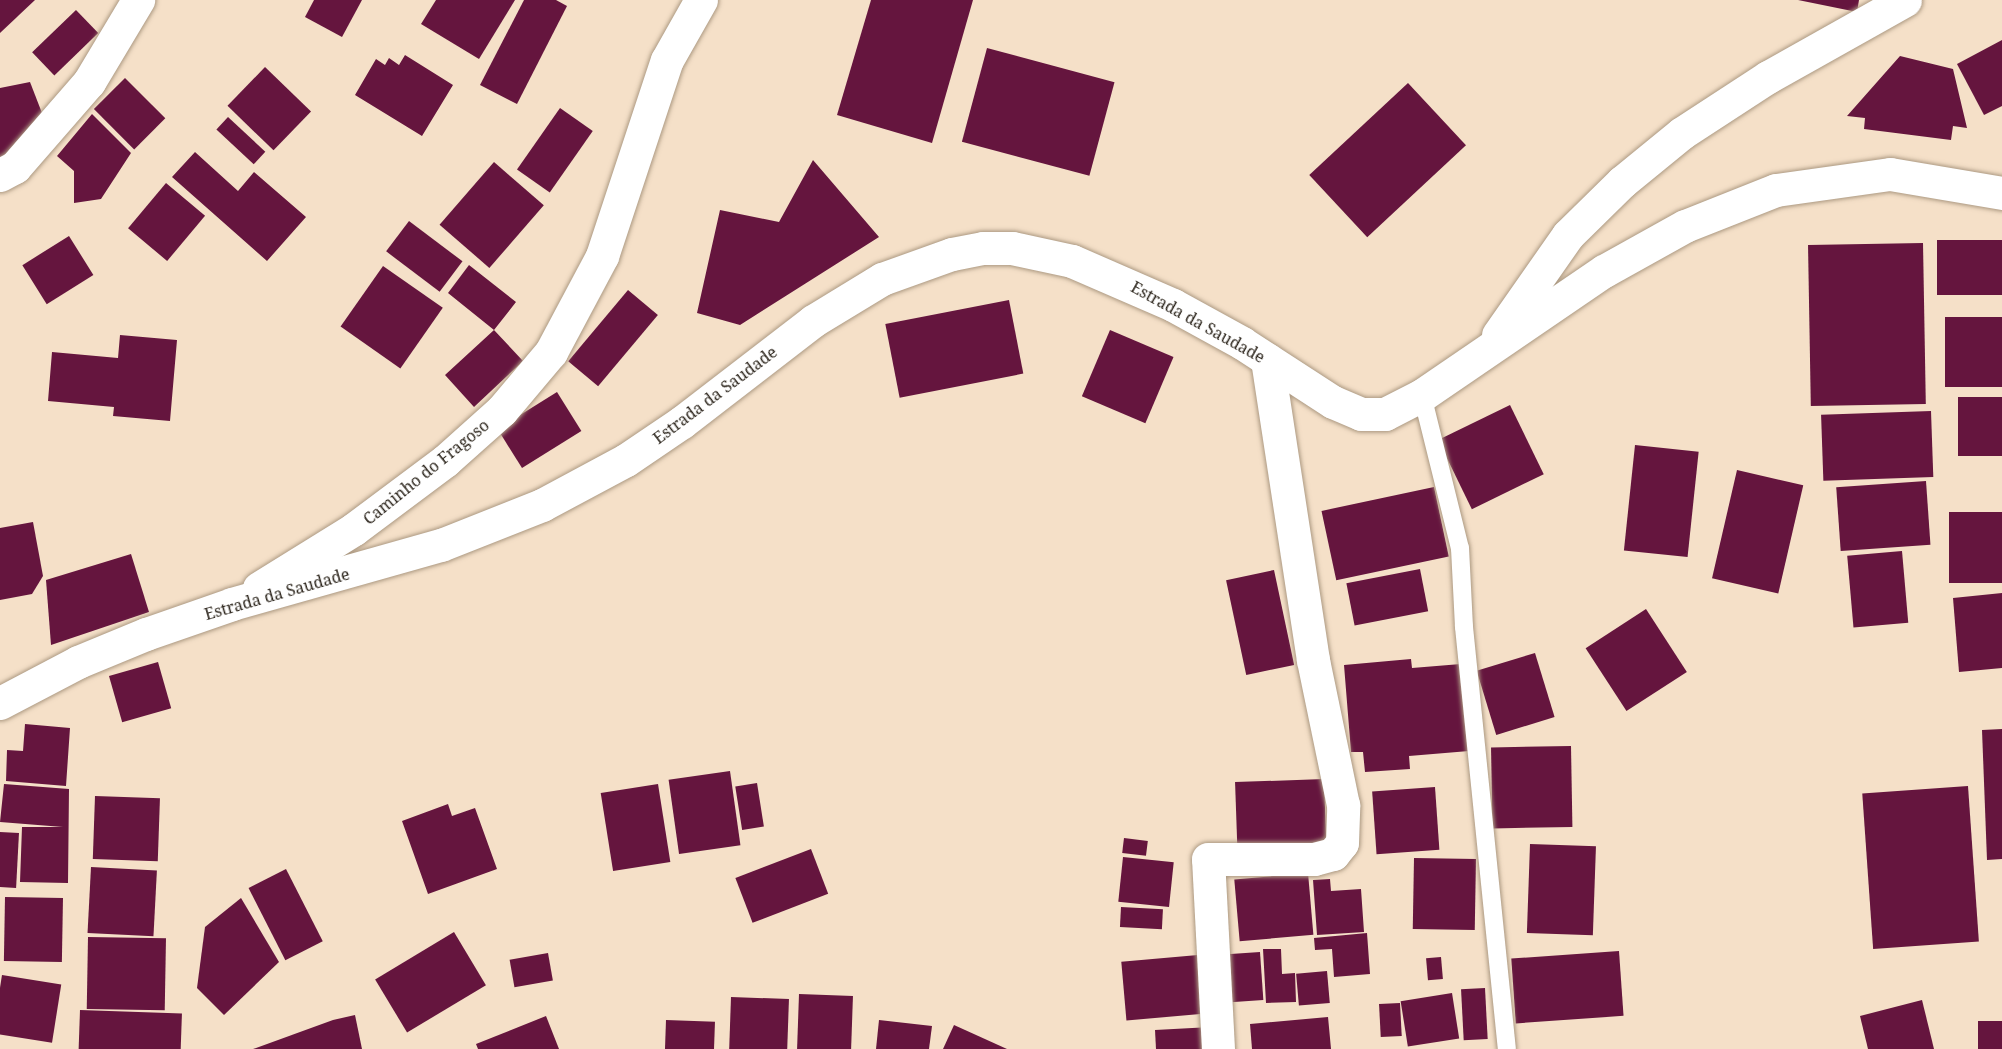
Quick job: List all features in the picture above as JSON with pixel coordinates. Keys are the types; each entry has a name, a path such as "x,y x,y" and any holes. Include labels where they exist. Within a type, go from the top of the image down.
{"street":[{"path":"0,175 15,167 89,82 138,0"},
{"name":"Caminho do Fragoso","path":"232,604 354,529 445,461 502,410 551,352 602,256 667,60 701,0"},
{"path":"1490,347 1568,235 1622,182 1682,134 1768,77 1905,0"},
{"name":"Estrada da Saudade","path":"0,703 78,662 232,604 441,545 542,505 626,460 673,429 813,321 882,279 952,254 983,248 1012,248 1072,261 1173,305 1267,359 1333,402 1361,414 1385,414 1422,395 1604,272 1685,226 1776,190 1890,174 2002,194"},
{"path":"1218,1049 1208,859 1314,859 1333,854 1342,843 1343,805 1313,660 1267,359"}],"lane":[{"path":"1422,395 1460,548 1464,627 1507,1049"}],"building":[{"path":"0,0 35,0 0,33"},
{"path":"314,0 362,0 342,37 305,17"},
{"path":"436,0 515,0 479,59 421,24"},
{"path":"524,0 556,0 567,6 517,104 480,85"},
{"path":"871,0 973,0 932,143 837,115"},
{"path":"1798,0 1859,0 1857,12"},
{"path":"76,10 98,33 54,75 32,52"},
{"path":"2002,40 2002,106 1984,115 1957,64"},
{"path":"987,48 1115,82 1089,176 962,142"},
{"path":"405,55 453,85 422,136 355,95 376,59 385,65 389,58 399,65"},
{"path":"1900,56 1953,69 1967,128 1953,126 1951,140 1864,129 1865,118 1847,116"},
{"path":"265,67 311,111 274,150 227,106"},
{"path":"125,78 165,118 134,149 94,109"},
{"path":"30,82 47,126 0,159 0,88"},
{"path":"1408,83 1466,145 1367,237 1309,175"},
{"path":"560,108 593,131 550,192 517,169"},
{"path":"92,114 131,153 101,199 74,203 74,171 57,156"},
{"path":"228,117 265,152 254,164 216,129"},
{"path":"195,152 238,191 254,172 306,217 267,261 172,177"},
{"path":"813,160 879,237 740,325 697,313 720,210 779,222"},
{"path":"494,162 544,205 489,268 440,225"},
{"path":"166,183 205,216 167,261 128,228"},
{"path":"409,221 463,261 440,292 386,251"},
{"path":"69,236 93,275 47,304 22,265"},
{"path":"1937,240 2002,240 2002,295 1937,295"},
{"path":"1923,243 1926,404 1811,406 1808,245"},
{"path":"469,265 516,302 494,330 448,293"},
{"path":"383,266 443,308 400,368 341,327"},
{"path":"628,290 658,315 598,386 568,361"},
{"path":"1009,300 1023,374 900,398 885,324"},
{"path":"1945,317 2002,317 2002,387 1945,387"},
{"path":"494,330 523,361 474,407 445,375"},
{"path":"1110,330 1174,357 1145,423 1082,396"},
{"path":"120,335 177,340 170,421 113,416 114,407 48,401 52,352 118,358"},
{"path":"557,392 581,431 522,468 498,429"},
{"path":"1958,397 2002,397 2002,456 1958,456"},
{"path":"1510,405 1544,474 1472,509 1438,440"},
{"path":"1931,411 1933,477 1823,481 1821,415"},
{"path":"1635,445 1699,452 1688,557 1624,550"},
{"path":"1737,470 1803,485 1778,593 1712,578"},
{"path":"1926,481 1930,545 1841,551 1836,487"},
{"path":"1434,487 1449,556 1336,580 1322,511"},
{"path":"1949,512 2002,512 2002,583 1949,583"},
{"path":"33,522 43,576 32,594 0,600 0,528"},
{"path":"1902,551 1908,623 1853,628 1847,556"},
{"path":"131,554 149,612 51,645 46,580"},
{"path":"1420,569 1428,611 1355,626 1346,583"},
{"path":"1274,570 1294,665 1246,675 1226,580"},
{"path":"2002,593 2002,668 1959,672 1953,598"},
{"path":"1646,609 1687,672 1626,711 1586,648"},
{"path":"1535,653 1555,717 1496,735 1477,671"},
{"path":"1411,659 1412,668 1461,664 1469,751 1409,756 1410,769 1365,772 1363,752 1351,752 1344,665"},
{"path":"158,662 171,708 122,722 109,676"},
{"path":"25,724 70,728 66,786 6,781 7,750 23,751"},
{"path":"2002,729 2002,859 1987,860 1982,730"},
{"path":"1571,746 1572,827 1492,828 1491,747"},
{"path":"730,771 740,845 679,854 669,780"},
{"path":"1324,779 1326,845 1237,848 1235,782"},
{"path":"757,783 764,826 742,830 735,786"},
{"path":"4,784 69,789 68,883 20,882 22,827 63,827 0,822"},
{"path":"658,784 670,862 613,871 601,793"},
{"path":"1968,786 1979,942 1873,949 1862,793"},
{"path":"1435,787 1439,850 1377,854 1372,791"},
{"path":"95,796 160,798 158,861 93,859"},
{"path":"448,804 452,816 475,808 497,869 428,894 402,821"},
{"path":"0,832 19,833 16,888 0,887"},
{"path":"1124,838 1148,841 1146,856 1122,853"},
{"path":"1530,844 1596,846 1593,935 1527,933"},
{"path":"811,849 828,894 753,923 735,878"},
{"path":"1123,857 1174,862 1169,907 1118,902"},
{"path":"1414,858 1476,859 1475,930 1413,929"},
{"path":"91,867 157,870 153,936 88,933"},
{"path":"286,869 323,941 285,960 249,888"},
{"path":"1308,873 1313,935 1240,941 1234,879"},
{"path":"1330,879 1331,891 1361,889 1364,932 1317,935 1313,880"},
{"path":"5,897 63,898 62,962 4,961"},
{"path":"241,898 279,962 224,1015 197,988 205,927"},
{"path":"1121,907 1163,909 1162,929 1120,927"},
{"path":"454,932 486,985 407,1033 375,979"},
{"path":"1367,933 1370,974 1334,977 1332,949 1315,950 1314,938"},
{"path":"88,937 166,938 165,1010 87,1009"},
{"path":"1263,949 1281,949 1282,974 1295,973 1296,1002 1266,1003"},
{"path":"1619,951 1624,1016 1516,1023 1511,959"},
{"path":"1260,952 1263,1000 1230,1002 1227,954"},
{"path":"548,953 553,981 514,987 510,960"},
{"path":"1198,955 1203,1014 1126,1020 1121,962"},
{"path":"1441,957 1443,979 1428,980 1426,958"},
{"path":"1327,971 1330,1003 1299,1006 1296,974"},
{"path":"2,975 61,984 52,1043 0,1034"},
{"path":"1485,988 1488,1039 1464,1040 1461,989"},
{"path":"1452,993 1459,1038 1408,1047 1401,1001"},
{"path":"799,994 853,996 851,1049 797,1049"},
{"path":"731,997 789,999 787,1049 729,1049"},
{"path":"1922,1000 1934,1049 1868,1049 1860,1016"},
{"path":"1400,1003 1402,1036 1381,1037 1379,1004"},
{"path":"80,1010 182,1014 181,1049 79,1049"},
{"path":"355,1015 362,1049 253,1049 333,1020"},
{"path":"546,1016 559,1049 478,1049 476,1044"},
{"path":"1328,1017 1331,1049 1252,1049 1250,1024"},
{"path":"666,1020 715,1022 714,1049 665,1049"},
{"path":"879,1020 932,1026 929,1049 876,1049"},
{"path":"1978,1021 2002,1021 2002,1049 1978,1049"},
{"path":"954,1025 1007,1049 943,1049"},
{"path":"1211,1027 1213,1049 1156,1049 1155,1030"}]}
